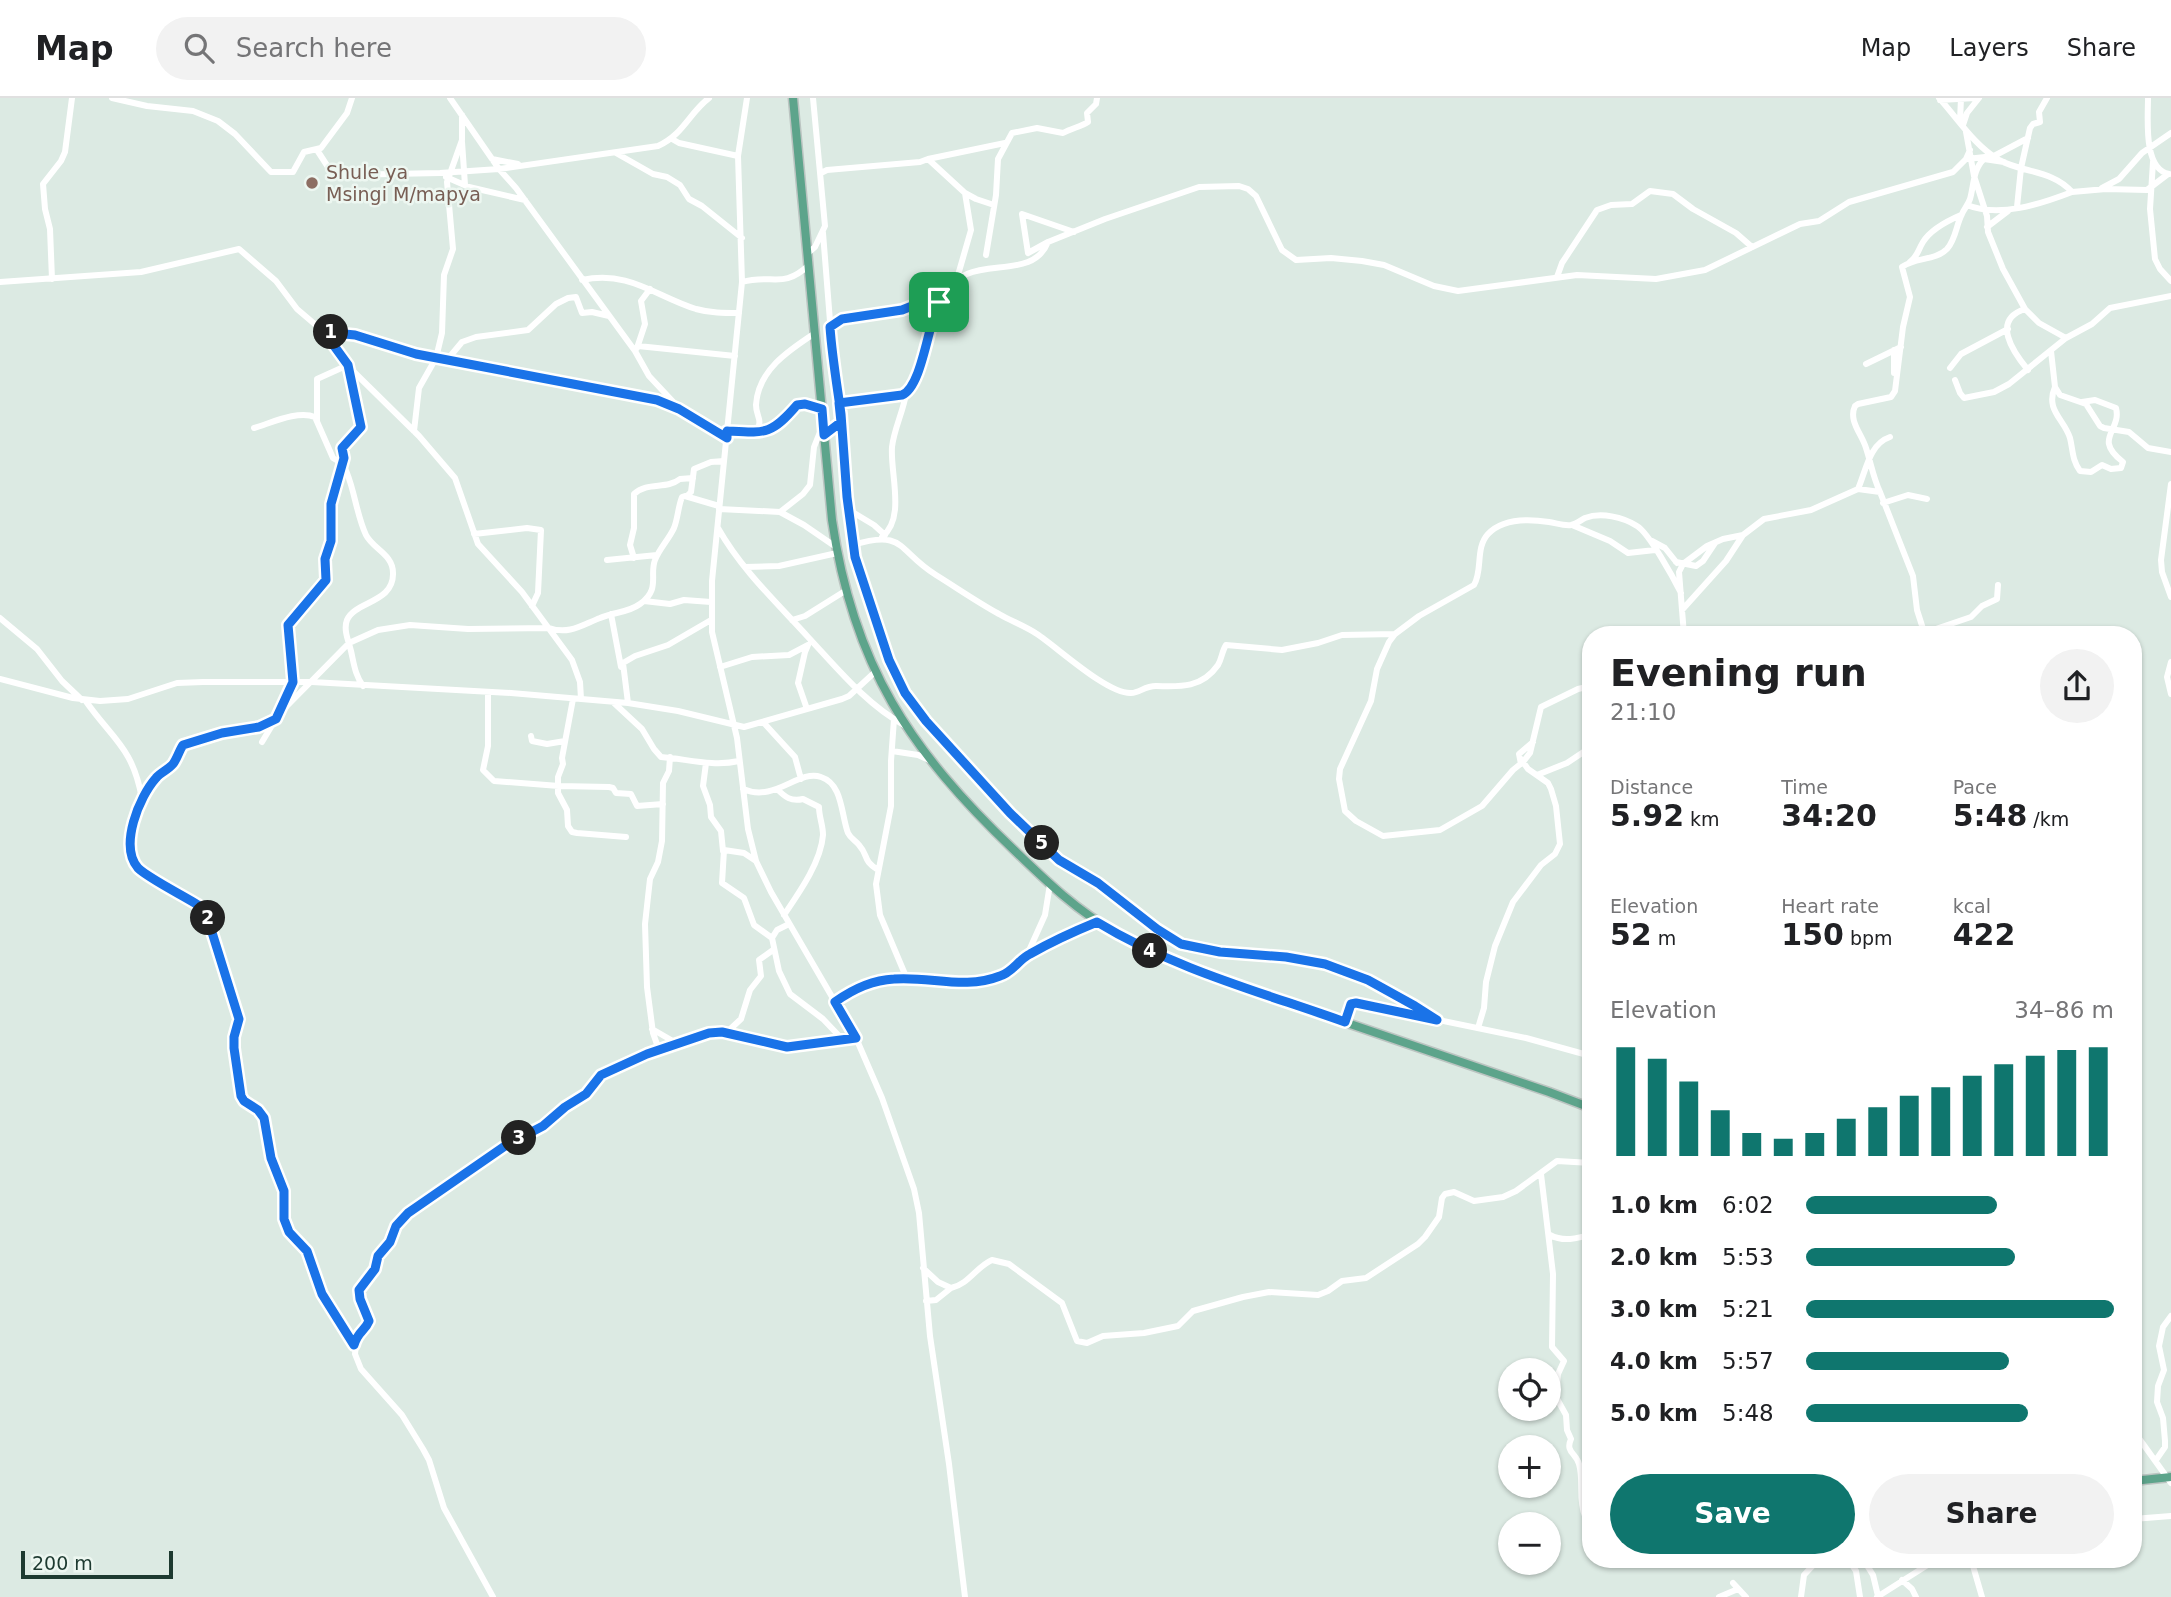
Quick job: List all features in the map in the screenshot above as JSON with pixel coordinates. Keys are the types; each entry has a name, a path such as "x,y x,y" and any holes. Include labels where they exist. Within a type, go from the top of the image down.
{"main road":[{"path":"793,98 836,550 845,591 864,649 904,725 929,760 968,804 1050,884 1097,922 1138,945 1196,971 1582,1105"},
{"path":"2142,1481 2170,1479"}],"street":[{"path":"52,279 50,229 43,184 65,152 72,98"},
{"path":"112,98 194,111 218,121 273,173 293,172 304,152 317,150 347,113 352,98"},
{"path":"450,98 499,169 637,349 649,376 679,409"},
{"path":"448,175 654,147 672,139 709,98"},
{"path":"747,98 738,156 737,188 742,238 742,282 719,507 711,620 734,725 748,829 756,861 789,924 856,1038 882,1098 914,1189 965,1597"},
{"path":"813,98 825,212 823,233 830,327 853,544 877,628 905,693 926,721 995,798 1059,860 1098,883 1157,929 1181,944 1220,952 1286,957 1325,964 1376,984 1437,1020"},
{"path":"986,254 998,159 1012,133 1039,128 1062,133 1082,125 1088,122 1087,113 1096,104 1097,98"},
{"path":"1961,98 1970,150 1968,159 1985,211 1987,227 2003,269 2025,309 2039,323 2066,338"},
{"path":"1939,99 1977,98"},
{"path":"1964,127 1967,113 1977,98"},
{"path":"1987,227 2015,206 2031,125 2040,121 2040,110 2047,98"},
{"path":"2148,98 2153,162 2151,219 2155,259 2171,281"},
{"path":"1939,99 1977,143 1994,156 2021,169 2056,178 2072,192"},
{"path":"462,115 464,186"},
{"path":"1964,127 1977,129"},
{"path":"2097,190 2119,179 2138,157 2171,133"},
{"path":"1910,262 1931,258 1946,249 1954,238 1967,205 1974,176 1984,159 2028,138"},
{"path":"672,139 688,146 738,156"},
{"path":"414,430 419,388 436,358 443,318 444,275 453,249 446,193 448,175 462,140"},
{"path":"821,173 886,163 920,162 1005,143"},
{"path":"317,150 328,167 342,175 440,173 464,186 525,200"},
{"path":"611,151 680,185 690,198 742,238"},
{"path":"492,159 523,165"},
{"path":"928,159 969,196 994,205"},
{"path":"1074,232 1022,214 1028,253 1048,242 1199,187 1239,186 1256,196 1282,250 1296,260 1331,258 1384,265 1434,286 1458,291 1581,275 1664,278 1705,270 1800,224 1819,221 1849,202 1953,172 1968,159 2004,162"},
{"path":"2153,162 2161,172 2170,174"},
{"path":"1967,205 1985,211 2042,203 2072,192 2138,191 2151,188 2170,174"},
{"path":"1557,277 1562,263 1597,210 1614,204 1633,204 1650,191 1673,194 1693,209 1736,233 1752,247"},
{"path":"956,282 971,230 965,192"},
{"path":"1922,626 1913,576 1883,503 1865,444 1853,419 1853,409 1863,402 1891,397 1895,391 1896,378 1893,369 1910,297 1902,269 1917,256 1930,234 1939,226 1961,215"},
{"path":"808,253 823,233"},
{"path":"853,544 883,536 890,530 896,504 892,445 906,394 915,379 939,302 963,275 975,270 1025,263 1044,252 1048,242"},
{"path":"0,282 152,270 236,248 276,281 297,309 324,332 348,365 379,399 414,430 455,478 478,544 532,606 575,666 580,682 558,777 559,797 565,805 568,826 572,832 626,837"},
{"path":"742,282 752,279 789,279 808,265"},
{"path":"583,280 620,279 696,309 739,313"},
{"path":"926,284 956,282"},
{"path":"637,349 645,324 641,301 650,289"},
{"path":"1955,380 1962,397 1999,390 2066,338 2092,324 2110,308 2171,296"},
{"path":"447,360 462,342 533,327 545,313 568,298 576,297 582,313 610,316"},
{"path":"830,327 842,319 902,310 912,306 923,309 939,302"},
{"path":"2025,309 2013,314 2008,320 2008,329 2012,348 2028,370"},
{"path":"1950,368 1961,354 2008,329"},
{"path":"324,332 355,335 436,358 636,395 679,409 727,434 769,430 777,426 797,405 805,404 822,409"},
{"path":"757,432 761,418 756,406 763,380 788,350 815,332"},
{"path":"637,349 735,356"},
{"path":"1866,363 1897,349"},
{"path":"2051,351 2055,387 2052,407 2069,435 2072,456 2080,471 2091,472 2102,465 2114,470 2123,467 2123,462 2111,450 2110,430 2118,416 2116,408 2095,400 2082,402 2064,398 2055,387"},
{"path":"317,421 317,379 348,365"},
{"path":"348,365 361,427 342,448 342,464 331,504 331,541 325,559 326,580 288,625 293,682 276,719 259,727 222,733 183,745 172,765 154,779 142,800 132,828 134,861 145,874 198,905 206,913 239,1019 234,1048 241,1096 264,1118 271,1158 284,1191 285,1224 293,1238 307,1251 322,1294 354,1345"},
{"path":"839,403 906,394"},
{"path":"2082,402 2089,407 2100,426 2129,432 2148,447 2171,452"},
{"path":"254,428 294,416 311,415 317,421 333,458 342,464 350,480 366,534 390,561 393,582 385,592 348,618 347,637 356,677 363,686"},
{"path":"780,512 810,485 814,447 824,430 841,422"},
{"path":"1858,489 1869,460 1881,441 1890,437"},
{"path":"262,742 289,701 312,682 349,643 364,635 398,626 430,625 481,630 549,628 561,631 576,629 611,614 631,609 645,601 654,583 654,561 674,528 680,499 691,492 694,469 711,462 724,461"},
{"path":"634,558 630,545 635,528 634,494 645,487 673,485 680,479 693,478"},
{"path":"2171,484 2161,559 2162,572 2171,597"},
{"path":"1679,563 1715,542 1742,535 1764,519 1811,510 1858,489 1880,492"},
{"path":"1883,503 1908,495 1927,499"},
{"path":"687,496 719,507 780,512 804,525 836,550"},
{"path":"849,510 874,525 883,536 899,545 923,567 991,610 1037,634 1063,656 1127,693 1150,686 1185,687 1197,684 1219,663 1226,645 1282,650 1349,634 1395,634"},
{"path":"1572,525 1592,516 1606,516 1630,522 1641,528 1671,572 1681,593"},
{"path":"1522,763 1482,806 1440,830 1383,836 1351,818 1343,803 1339,772 1371,701 1372,685 1382,654 1395,634 1426,611 1474,585 1478,580 1484,541 1494,530 1514,521 1525,520 1572,525 1610,541 1628,553 1655,550"},
{"path":"718,526 745,567 810,644 857,689 904,725"},
{"path":"474,534 527,528 541,530 537,597 532,606"},
{"path":"1682,610 1726,561 1742,535"},
{"path":"1650,540 1665,548 1679,563 1683,626"},
{"path":"745,567 779,566 836,550"},
{"path":"607,560 659,555"},
{"path":"1945,626 1974,615 1982,606 1997,599 1998,585"},
{"path":"792,620 805,616 845,591"},
{"path":"645,601 670,604 684,600 711,602"},
{"path":"611,614 628,703"},
{"path":"0,618 37,649 62,681 83,700 125,749 139,782 142,800"},
{"path":"622,669 623,663 635,656 668,645 711,620"},
{"path":"720,667 752,657 789,655 810,644"},
{"path":"807,709 798,683 810,644"},
{"path":"2171,662 2167,677 2171,694"},
{"path":"0,679 83,700 128,699 177,683 312,682 488,692 628,703 678,711 744,727 842,699 875,672"},
{"path":"1478,1028 1495,946 1513,902 1541,865 1555,854 1560,844 1555,800 1548,783 1528,769 1519,754 1533,742 1541,707 1582,690"},
{"path":"488,692 488,746 483,770 496,782 612,787 616,793 631,794 637,806 663,804"},
{"path":"613,702 642,729 660,755 725,764 739,761"},
{"path":"894,719 891,806 876,884 880,915 907,979"},
{"path":"764,722 795,757 801,779"},
{"path":"531,736 532,741 537,743 565,741"},
{"path":"892,751 918,755 929,760"},
{"path":"1537,775 1582,753"},
{"path":"659,1050 652,1029 645,962 645,924 650,879 658,862 662,841 663,783 669,771 670,757"},
{"path":"706,762 704,786 711,817 721,831 722,883 744,898 754,925 772,938"},
{"path":"743,789 757,794 808,776 819,776 833,786 850,837 859,845 867,864 878,870"},
{"path":"777,789 789,799 803,799 819,807 822,825 820,849 808,877 784,915"},
{"path":"723,851 728,849 742,853 756,861"},
{"path":"1027,955 1045,915 1050,884"},
{"path":"835,1002 870,984 896,978 956,983 984,981 1001,976 1012,970 1027,955 1097,922"},
{"path":"789,924 777,930 772,938 779,971 790,994 823,1019 843,1040"},
{"path":"726,1033 741,1019 750,990 761,976 759,960 773,950"},
{"path":"1345,1022 1351,1004 1356,1003 1552,1044 1582,1053"},
{"path":"652,1029 678,1044"},
{"path":"493,1597 444,1508 423,1448 402,1415 361,1369 355,1354 357,1334 369,1321 359,1290 375,1269 378,1256 390,1242 400,1221 497,1151 543,1126 565,1107 586,1094 601,1075 659,1050 709,1033 726,1033 787,1047 856,1038"},
{"path":"926,1301 936,1300 951,1288 967,1281 985,1263 992,1260 1000,1261 1029,1278 1062,1303 1074,1336 1081,1343 1103,1336 1144,1333 1178,1326 1193,1311 1243,1297 1269,1292 1318,1295 1342,1281 1366,1278 1419,1244 1439,1217 1445,1194 1454,1192 1474,1201 1503,1197 1512,1194 1557,1161 1582,1162"},
{"path":"1541,1174 1553,1275 1552,1347 1564,1361 1558,1374 1556,1397 1566,1415 1571,1439 1569,1448 1580,1467 1582,1509"},
{"path":"1550,1236 1561,1239 1582,1236"},
{"path":"923,1268 938,1282 951,1288"},
{"path":"2156,1461 2165,1445 2163,1418 2157,1402 2158,1386 2164,1370 2159,1346 2160,1336 2171,1315"},
{"path":"2142,1442 2170,1479"},
{"path":"2142,1518 2171,1516"},
{"path":"1801,1597 1804,1575 1811,1568"},
{"path":"1854,1568 1860,1597"},
{"path":"1869,1568 1878,1596 1922,1568"},
{"path":"1973,1568 1982,1597"},
{"path":"1902,1580 1916,1597"},
{"path":"1719,1597 1736,1586 1746,1597"}],"place":[{"name":"Shule ya Msingi M/mapya","path":"312,183"}],"route":[{"path":"939,302 910,390 902,395 839,403 841,422 824,435 822,409 810,405 797,405 782,422 764,432 727,431 727,438 679,409 657,400 416,354 355,335 324,332 348,365 361,427 342,448 344,458 331,504 331,541 325,555 326,580 288,625 290,673 293,682 276,719 267,725 222,733 183,745 172,765 154,779 141,801 134,817 131,837 132,853 138,868 198,905 206,913 239,1019 234,1048 241,1096 258,1110 267,1126 271,1158 284,1191 285,1224 293,1238 307,1251 322,1294 354,1345 357,1334 369,1321 359,1290 375,1269 378,1256 390,1242 400,1221 505,1146 543,1126 565,1107 586,1094 601,1075 647,1054 709,1033 722,1032 759,1042 798,1048 856,1038 835,1002 870,984 896,978 956,983 984,981 1001,976 1012,970 1027,955 1097,922 1138,945 1196,971 1345,1022 1351,1004 1356,1003 1437,1020 1384,988 1342,969 1286,957 1203,949 1181,944 1167,936 1098,883 1059,860 995,798 915,707 898,679 885,649 855,557 847,497 841,414 839,403 834,373 830,327 842,319 902,310 912,306 923,309 939,302"}]}
